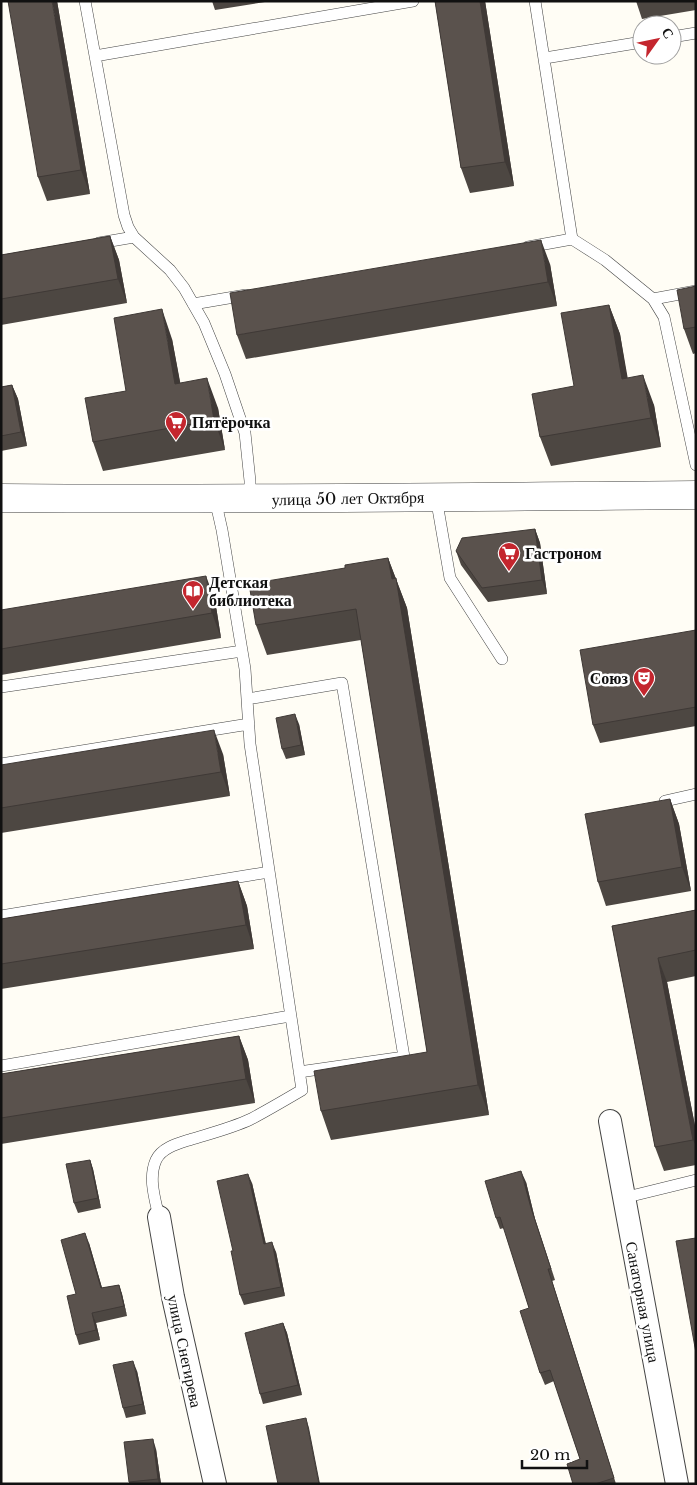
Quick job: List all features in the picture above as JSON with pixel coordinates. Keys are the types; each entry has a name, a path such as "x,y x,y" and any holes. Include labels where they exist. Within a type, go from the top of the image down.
{"street":[{"name":"улица 50 лет Октября","path":"1,498 215,500 436,496 696,495"},
{"name":"Санаторная улица","path":"610,1121 677,1484"},
{"name":"улица Снегирева","path":"159,1217 174,1306 215,1484"}],"lane":[{"path":"85,1 128,227 134,237 170,270 184,288 204,323 225,374 245,433 250,499"},
{"path":"95,56 413,1"},
{"path":"536,1 572,239"},
{"path":"682,35 696,33"},
{"path":"545,58 632,44"},
{"path":"86,245 134,237"},
{"path":"514,249 572,239 605,260 653,299 664,317 696,465"},
{"path":"653,299 696,291"},
{"path":"193,304 262,292"},
{"path":"436,496 450,578 502,659"},
{"path":"159,1217 152,1186 153,1172 157,1159 166,1149 250,1119 302,1090 269,872 249,724 242,650 222,530 215,500"},
{"path":"1,687 242,650"},
{"path":"247,699 342,683 404,1056 299,1072"},
{"path":"1,764 249,724"},
{"path":"665,801 696,794"},
{"path":"1,916 269,872"},
{"path":"1,1066 290,1016"},
{"path":"623,1198 696,1180"}],"building":[{"path":"8,1 52,1 81,170 38,177"},
{"path":"435,1 480,1 505,162 461,168"},
{"path":"110,236 118,279 1,299 1,255"},
{"path":"541,240 548,282 237,335 230,293"},
{"path":"696,286 696,327 684,329 677,290"},
{"path":"609,305 622,379 643,375 651,418 540,437 532,394 574,386 561,313"},
{"path":"162,309 175,384 207,378 214,420 93,442 85,398 126,391 114,318"},
{"path":"12,385 21,432 1,436 1,387"},
{"path":"535,529 542,580 482,588 456,551 462,538"},
{"path":"388,558 392,579 396,578 478,1085 321,1111 314,1071 427,1052 356,609 256,625 249,584 345,568 345,565"},
{"path":"206,576 212,613 1,649 1,610"},
{"name":"Союз","path":"696,630 696,707 593,725 580,650"},
{"path":"295,714 301,745 282,749 276,718"},
{"path":"214,730 221,772 1,808 1,765"},
{"path":"670,799 682,867 598,882 585,814"},
{"path":"238,881 246,925 1,964 1,919"},
{"path":"696,910 696,950 658,958 693,1140 655,1147 612,926"},
{"path":"239,1036 246,1079 1,1118 1,1074"},
{"path":"90,1160 98,1198 74,1203 66,1164"},
{"path":"521,1171 551,1269 548,1269 614,1478 595,1484 573,1484 567,1464 580,1459 550,1370 540,1373 520,1311 529,1308 500,1217 496,1218 485,1181"},
{"path":"248,1174 264,1244 272,1242 281,1287 240,1295 231,1251 233,1251 217,1181"},
{"path":"85,1233 101,1288 119,1285 124,1306 92,1313 96,1330 76,1335 67,1296 76,1294 61,1240"},
{"path":"696,1238 696,1353 676,1241"},
{"path":"283,1323 298,1385 260,1394 245,1333"},
{"path":"133,1361 143,1404 123,1408 113,1365"},
{"path":"306,1418 319,1484 278,1484 266,1426"},
{"path":"153,1439 158,1479 129,1482 124,1442"}],"place":[{"name":"Пятёрочка","path":"176,441"},
{"name":"Гастроном","path":"509,572"},
{"name":"Детская библиотека","path":"193,610"},
{"name":"Союз","path":"644,697"}]}
